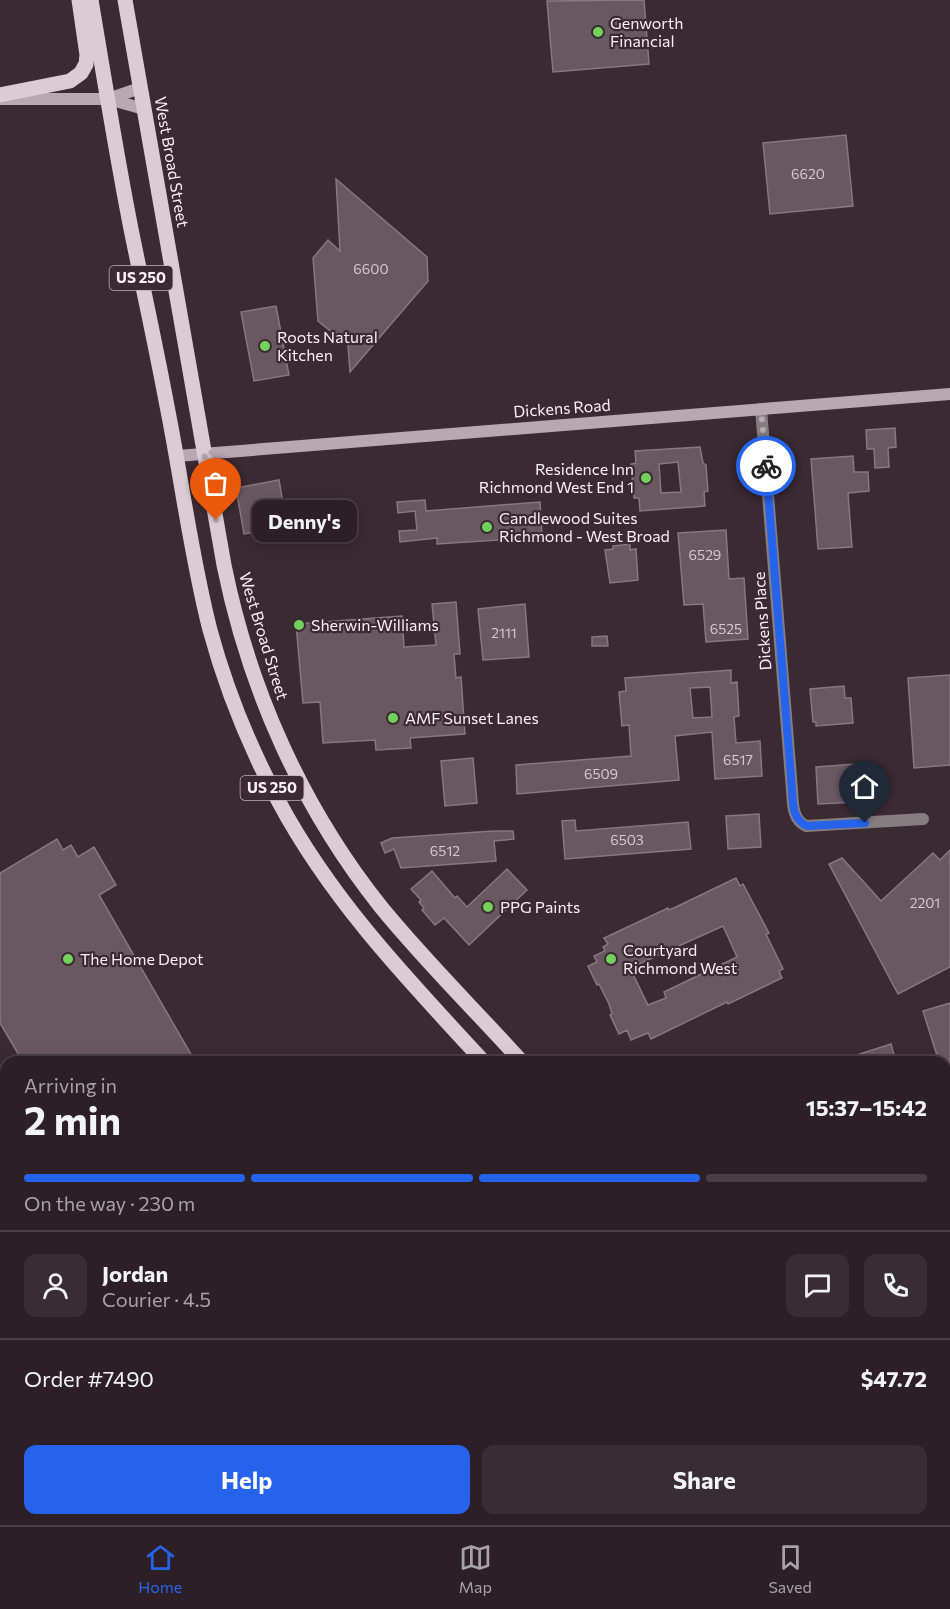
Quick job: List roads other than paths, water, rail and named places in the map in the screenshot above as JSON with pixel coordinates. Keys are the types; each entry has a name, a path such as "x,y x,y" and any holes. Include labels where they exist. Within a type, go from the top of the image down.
{"main road":[{"path":"0,97 70,81 81,73 86,64 87,55 79,0"},
{"name":"US 250","path":"90,0 196,565 211,633 232,698 258,760 290,821 319,868 380,948 479,1056"},
{"name":"West Broad Street","path":"125,0 224,566 237,621 261,695 286,754 328,831 380,905 408,939 516,1056"},
{"path":"108,99 141,88"},
{"path":"0,97 108,99 144,109"},
{"name":"Dickens Road","path":"177,456 950,394"},
{"path":"454,1029 474,1010"}],"street":[{"name":"Dickens Place","path":"761,409 793,807 798,820 807,826 923,819"}],"place":[{"name":"Genworth Financial","path":"598,32"},
{"name":"Roots Natural Kitchen","path":"265,346"},
{"name":"Residence Inn Richmond West End 1","path":"646,478"},
{"name":"Denny's","path":"216,520"},
{"name":"Candlewood Suites Richmond - West Broad","path":"487,527"},
{"name":"Sherwin-Williams","path":"299,625"},
{"name":"AMF Sunset Lanes","path":"393,718"},
{"name":"PPG Paints","path":"488,907"},
{"name":"The Home Depot","path":"68,959"},
{"name":"Courtyard Richmond West","path":"611,959"}]}
